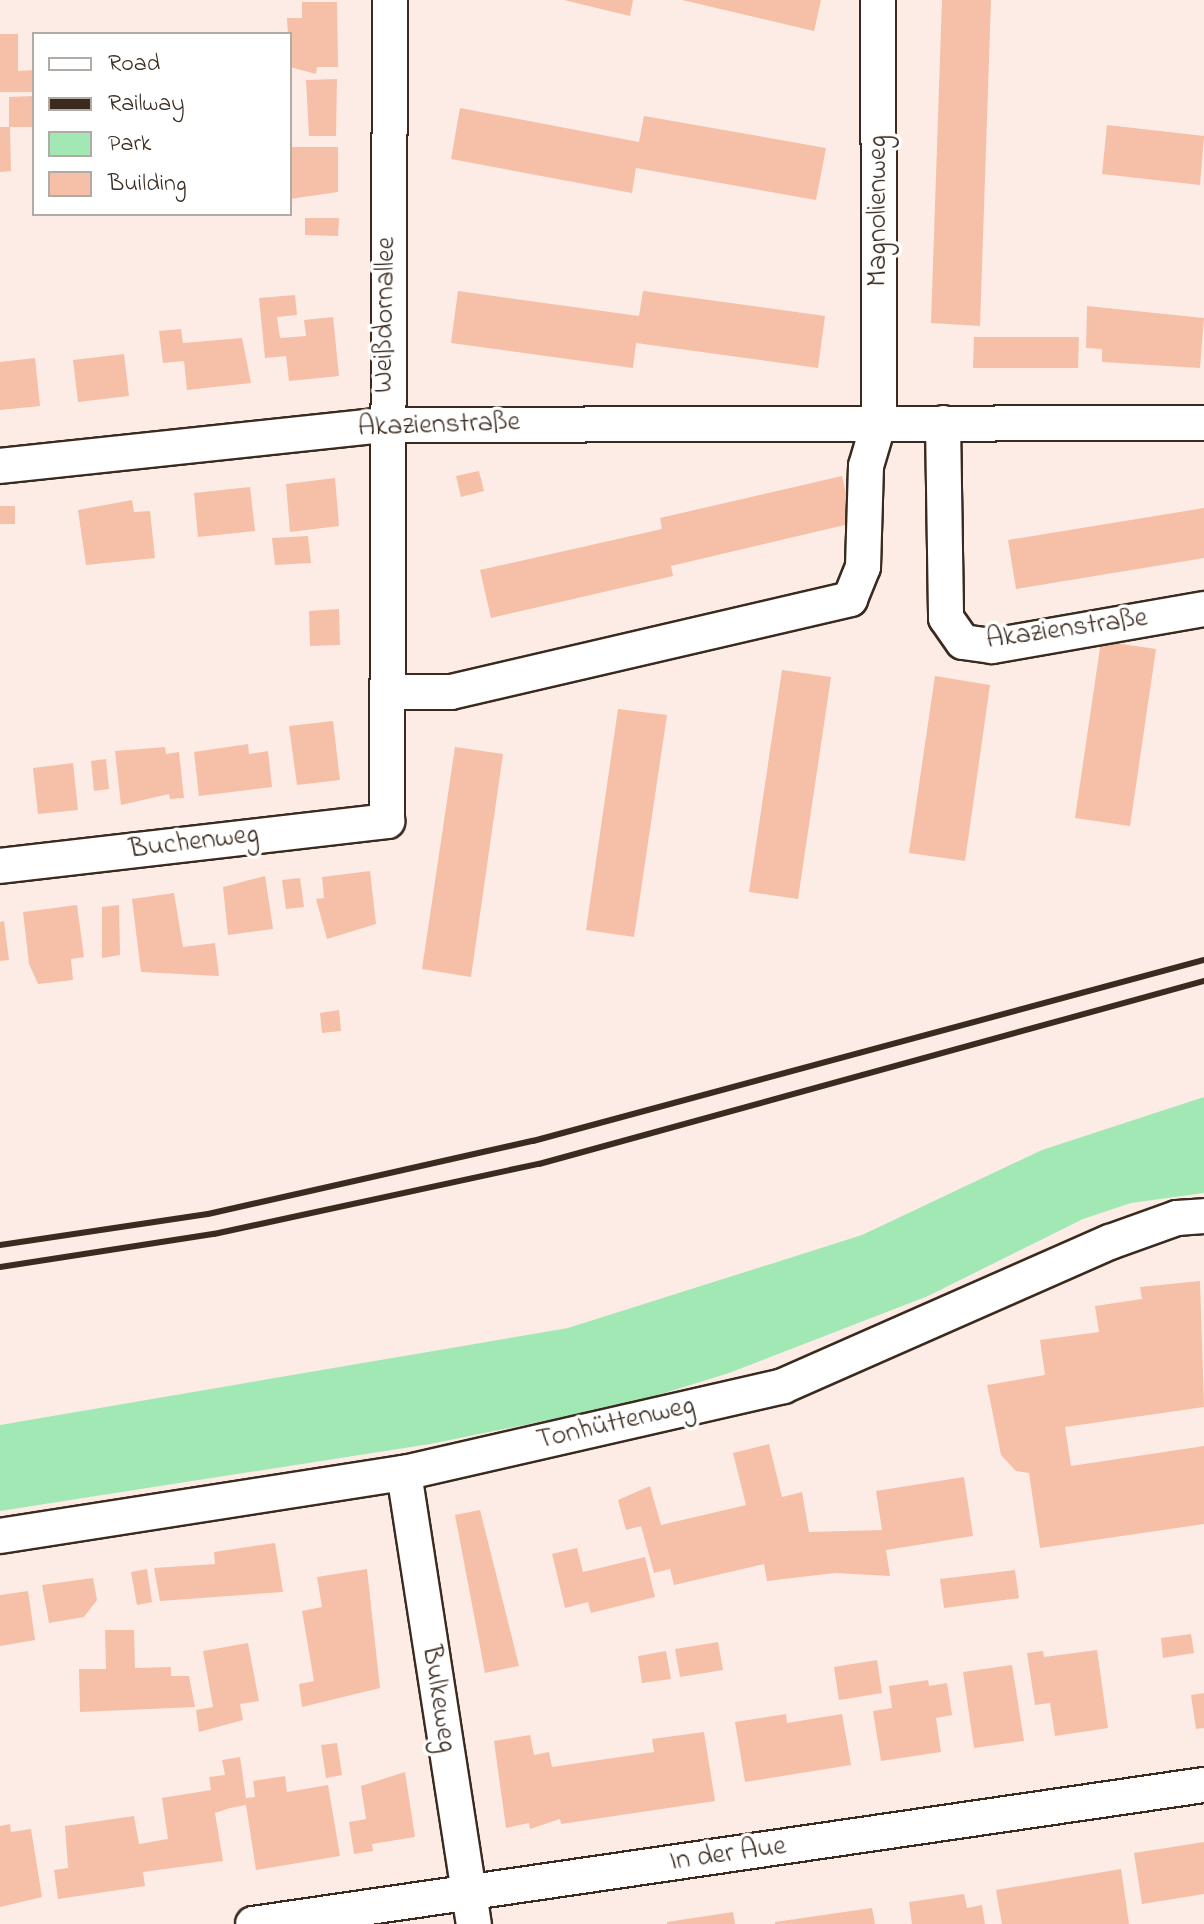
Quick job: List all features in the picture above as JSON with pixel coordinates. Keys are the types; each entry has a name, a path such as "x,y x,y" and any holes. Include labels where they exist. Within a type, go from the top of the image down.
{"street":[{"name":"Weißdornallee","path":"387,821 385,425 390,0"},
{"name":"Magnolienweg","path":"878,0 879,422"},
{"path":"387,692 451,692 850,599 863,567 866,466 879,422"},
{"name":"Akazienstraße","path":"943,423 946,618 963,642 992,646 1204,609"},
{"name":"Akazienstraße","path":"0,466 385,425 1204,423"},
{"name":"Buchenweg","path":"0,866 387,821"},
{"name":"Tonhüttenweg","path":"0,1536 404,1473 783,1386 1110,1242 1177,1218 1204,1216"},
{"name":"Bulkeweg","path":"404,1473 471,1909"},
{"name":"In der Aue","path":"253,1924 471,1909 1204,1785"}],"green space":[{"path":"1204,1097 1204,1193 1131,1203 1083,1219 928,1296 729,1373 632,1403 430,1444 0,1511 0,1425 568,1328 862,1235 1042,1150"}],"building":[{"path":"564,0 633,0 630,16"},
{"path":"682,0 821,0 814,31"},
{"path":"942,0 991,0 980,326 931,323"},
{"path":"302,2 337,2 338,67 317,67 316,74 292,68 292,32 288,32 287,18 302,18"},
{"path":"0,34 18,34 18,71 32,70 32,92 0,92"},
{"path":"337,79 336,136 309,136 306,80"},
{"path":"32,96 32,127 10,127 11,171 0,172 0,127 9,127 9,97"},
{"path":"460,108 639,142 644,116 826,148 816,200 636,168 632,193 451,159"},
{"path":"1107,125 1204,136 1200,185 1102,174"},
{"path":"292,147 338,147 338,192 292,199"},
{"path":"305,218 339,218 338,236 305,235"},
{"path":"458,291 639,316 643,291 825,316 818,368 636,343 633,368 451,343"},
{"path":"295,295 297,315 277,317 280,338 306,336 304,320 333,317 339,376 289,381 286,356 265,358 259,298"},
{"path":"1087,306 1204,318 1200,368 1102,362 1102,349 1086,348"},
{"path":"181,329 183,343 242,338 251,383 187,390 184,361 163,363 159,331"},
{"path":"974,337 1079,337 1078,368 973,368"},
{"path":"124,354 129,396 78,402 73,360"},
{"path":"35,358 40,406 0,410 0,362"},
{"path":"479,471 484,491 461,497 456,476"},
{"path":"842,476 853,523 671,566 673,576 491,618 480,570 662,529 660,518"},
{"path":"335,478 339,526 290,532 286,484"},
{"path":"250,487 255,531 198,537 194,493"},
{"path":"132,500 134,512 150,511 155,558 86,565 78,510"},
{"path":"0,506 15,506 15,524 0,524"},
{"path":"1204,508 1204,558 1016,589 1008,540"},
{"path":"308,536 311,563 275,565 272,538"},
{"path":"339,609 340,645 310,646 309,611"},
{"path":"1101,641 1156,649 1130,826 1075,818"},
{"path":"782,670 831,677 798,899 749,892"},
{"path":"935,676 990,685 965,861 909,853"},
{"path":"618,709 667,715 634,937 586,930"},
{"path":"333,721 340,780 297,785 289,726"},
{"path":"248,744 249,754 268,751 272,787 199,796 194,752"},
{"path":"165,747 166,754 179,752 184,798 170,799 169,794 121,805 115,751"},
{"path":"455,747 503,754 471,977 422,969"},
{"path":"106,759 109,789 94,791 91,761"},
{"path":"73,763 78,810 38,814 33,768"},
{"path":"370,871 376,924 327,939 316,899 324,898 322,877"},
{"path":"265,876 273,929 228,935 223,887"},
{"path":"300,878 304,907 286,909 282,880"},
{"path":"174,893 183,947 215,943 219,976 141,972 132,899"},
{"path":"77,905 84,957 71,959 73,980 38,984 29,964 23,912"},
{"path":"119,905 120,955 102,958 102,907"},
{"path":"4,921 9,960 0,961 0,922"},
{"path":"339,1010 341,1031 322,1033 320,1013"},
{"path":"1200,1281 1204,1407 1065,1427 1071,1466 1204,1446 1204,1524 1040,1548 1029,1473 1016,1471 1001,1455 987,1385 1045,1375 1040,1340 1099,1332 1095,1306 1142,1299 1140,1287"},
{"path":"769,1444 782,1497 802,1492 809,1532 882,1530 876,1491 964,1477 973,1536 886,1550 890,1576 835,1573 767,1581 764,1564 674,1585 670,1569 654,1573 641,1526 626,1530 618,1500 650,1486 661,1525 746,1505 733,1453"},
{"path":"480,1510 519,1666 485,1673 455,1515"},
{"path":"275,1543 283,1592 160,1601 154,1568 215,1564 214,1552"},
{"path":"577,1548 583,1572 645,1557 655,1597 591,1613 588,1602 565,1608 552,1554"},
{"path":"147,1569 152,1602 137,1605 131,1572"},
{"path":"367,1569 380,1688 302,1707 299,1684 314,1681 302,1611 322,1607 317,1577"},
{"path":"1015,1570 1019,1598 944,1608 940,1579"},
{"path":"93,1578 97,1600 84,1617 49,1623 42,1585"},
{"path":"28,1591 35,1640 0,1646 0,1595"},
{"path":"105,1630 134,1630 135,1668 171,1667 171,1676 189,1676 195,1707 80,1712 79,1669 106,1669"},
{"path":"1191,1634 1194,1653 1163,1658 1161,1638"},
{"path":"718,1642 723,1670 680,1677 675,1649"},
{"path":"248,1643 259,1701 240,1704 243,1720 199,1732 196,1710 213,1707 203,1651"},
{"path":"1097,1650 1108,1728 1055,1736 1050,1703 1035,1705 1027,1653 1043,1651 1044,1657"},
{"path":"666,1651 671,1679 642,1683 638,1656"},
{"path":"877,1660 882,1693 839,1700 834,1667"},
{"path":"1012,1665 1024,1741 974,1748 963,1672"},
{"path":"928,1680 929,1686 947,1683 952,1715 936,1718 941,1752 881,1761 873,1711 892,1708 889,1686"},
{"path":"1204,1693 1204,1728 1196,1729 1191,1695"},
{"path":"786,1714 787,1723 842,1714 851,1765 745,1782 735,1722"},
{"path":"704,1732 715,1801 561,1824 560,1819 530,1829 529,1823 506,1828 494,1741 530,1735 534,1755 549,1752 552,1767 654,1752 652,1739"},
{"path":"337,1743 342,1775 326,1778 321,1745"},
{"path":"240,1757 246,1798 255,1797 253,1781 285,1776 287,1792 328,1785 340,1856 256,1870 246,1805 215,1813 223,1861 143,1872 145,1886 58,1899 54,1870 68,1868 65,1826 134,1816 139,1844 168,1839 162,1798 211,1790 209,1777 225,1775 222,1760"},
{"path":"405,1772 415,1837 372,1844 373,1851 354,1854 349,1822 366,1819 361,1786"},
{"path":"10,1824 11,1832 31,1829 42,1897 0,1907 0,1826"},
{"path":"1204,1842 1204,1894 1142,1904 1134,1853"},
{"path":"1121,1869 1129,1924 1002,1924 996,1890"},
{"path":"964,1894 967,1908 982,1905 985,1924 912,1924 909,1902"},
{"path":"872,1908 875,1924 775,1924 775,1922"},
{"path":"733,1912 735,1924 667,1924 667,1922"}],"railway":[{"path":"0,1245 208,1214 533,1141 1204,960"},
{"path":"0,1267 214,1234 539,1164 1204,981"}]}
